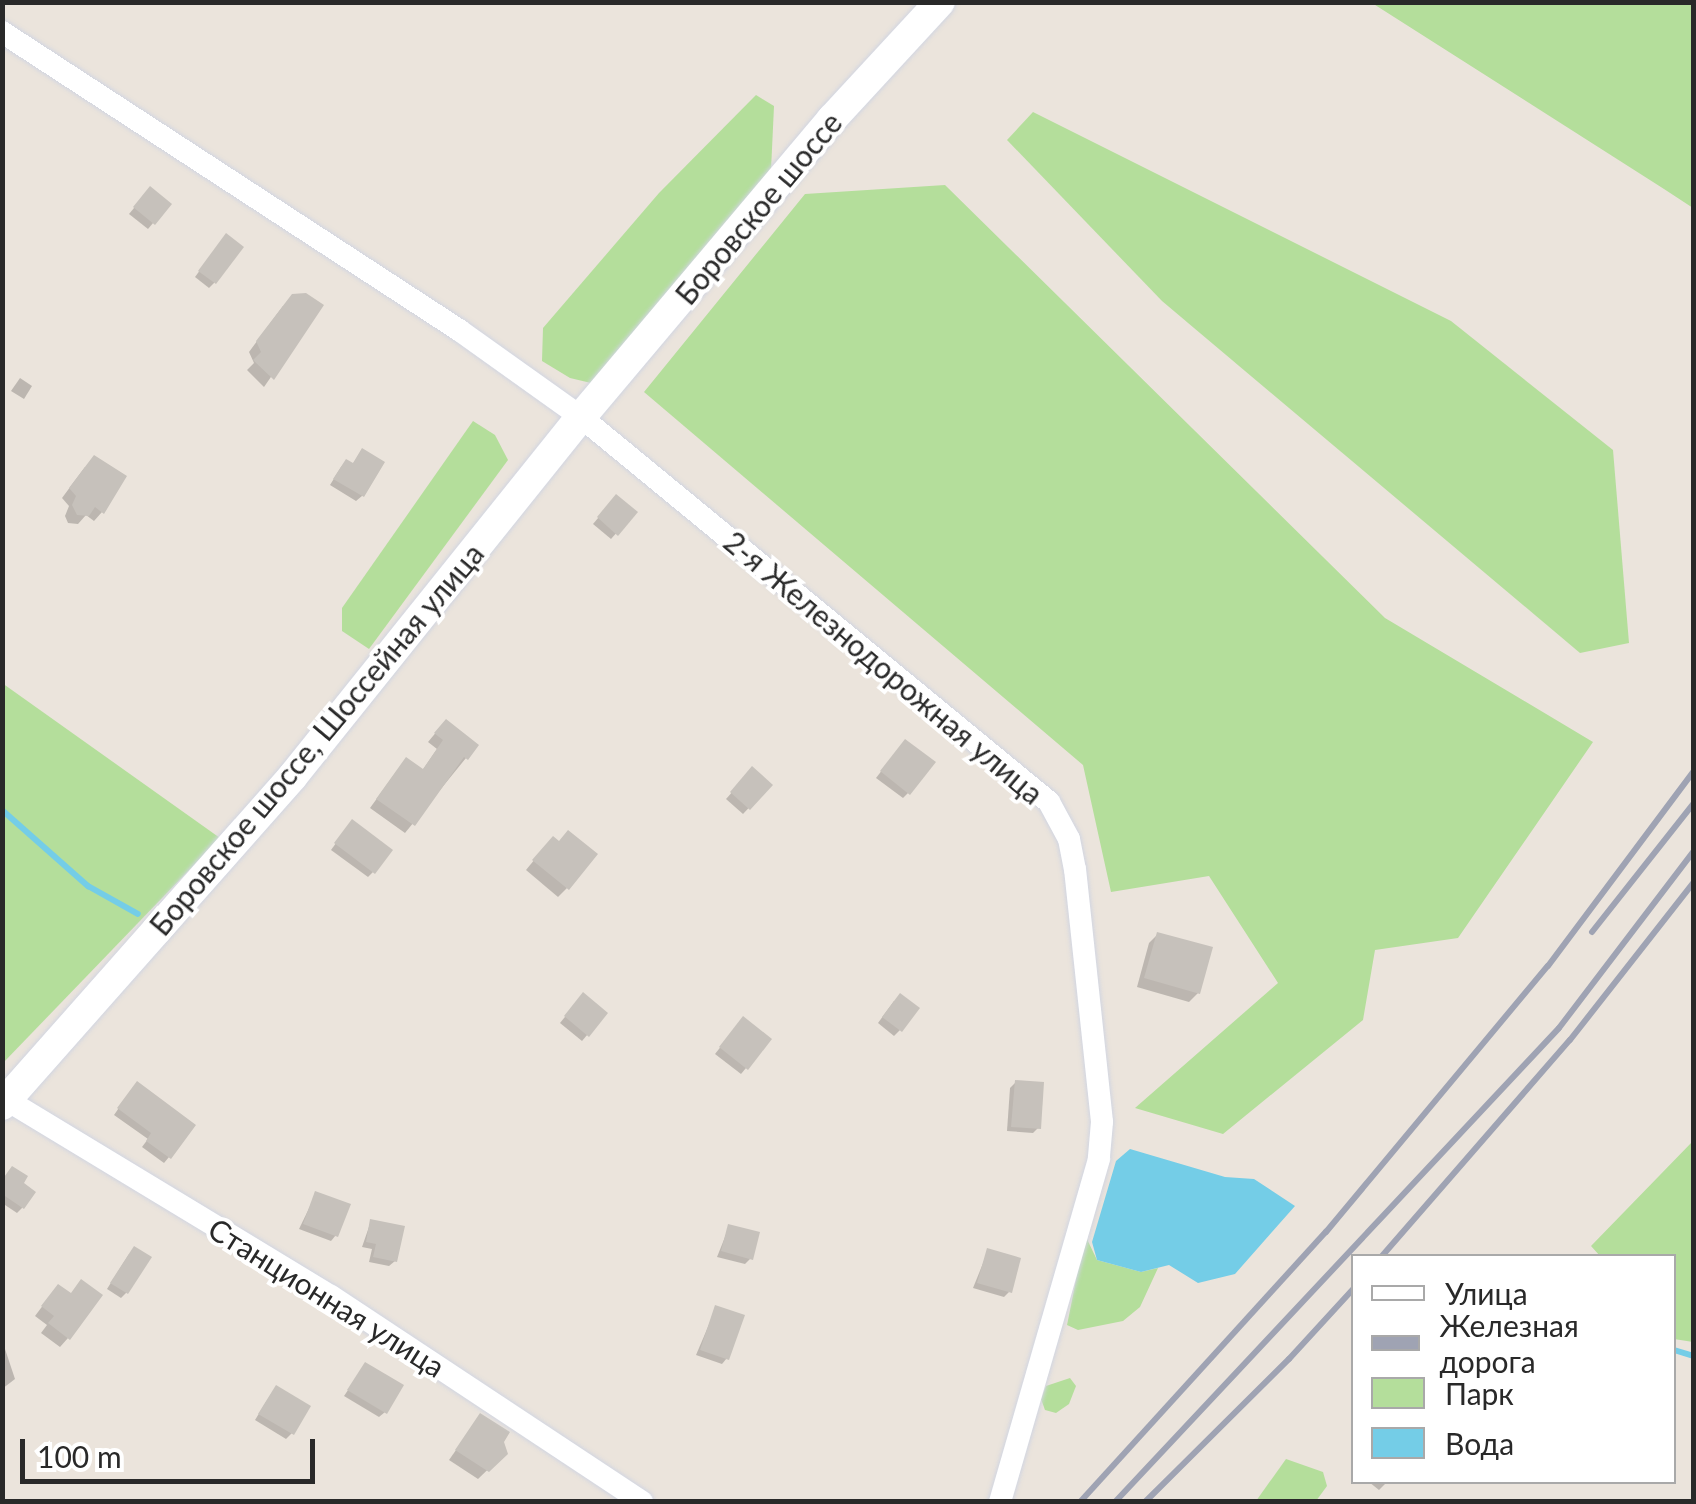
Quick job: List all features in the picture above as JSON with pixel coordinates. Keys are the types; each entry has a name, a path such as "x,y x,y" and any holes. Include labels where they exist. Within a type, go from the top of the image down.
{"main road":[{"name":"Боровское шоссе","path":"581,418 832,119 940,2"},
{"name":"Боровское шоссе, Шоссейная улица","path":"5,1102 294,776 581,418"}],"street":[{"name":"2-я Железнодорожная улица","path":"2,32 443,319 581,418 1049,802 1070,839 1102,1122 1099,1160 1000,1502"},
{"name":"Станционная улица","path":"5,1102 331,1296 642,1502"}],"green space":[{"path":"1372,3 1693,3 1693,208 1664,189"},
{"path":"756,95 774,106 771,170 591,383 570,378 542,361 543,328 659,193"},
{"path":"1033,112 1451,321 1613,450 1629,643 1580,653 1162,301 1007,140"},
{"path":"945,185 1385,618 1593,742 1458,938 1375,950 1363,1020 1223,1134 1135,1108 1278,983 1209,876 1111,892 1083,765 644,392 805,194"},
{"path":"473,421 495,435 508,460 369,649 342,631 342,608"},
{"path":"2,683 220,838 3,1063 2,1063"},
{"path":"1693,1141 1693,1342 1676,1339 1676,1254 1598,1254 1591,1246"},
{"path":"1085,1235 1097,1260 1141,1272 1158,1268 1140,1307 1123,1321 1078,1330 1067,1325"},
{"path":"1070,1378 1076,1386 1069,1404 1056,1413 1045,1410 1041,1399 1046,1386"},
{"path":"1286,1459 1323,1472 1327,1486 1316,1501 1256,1501"}],"water":[{"path":"1130,1149 1225,1177 1254,1179 1295,1206 1235,1274 1198,1283 1169,1265 1141,1272 1097,1260 1092,1242 1116,1161"}],"building":[{"path":"150,186 172,204 155,225 133,207"},
{"path":"226,233 244,247 216,284 198,271"},
{"path":"306,293 324,305 274,380 253,360 261,352 256,341 292,294"},
{"path":"362,448 385,462 364,497 333,479 346,459 353,463"},
{"path":"94,455 127,476 104,514 95,507 89,516 77,515 72,505 76,496 69,488"},
{"path":"616,494 638,512 618,536 597,517"},
{"path":"446,719 479,745 468,760 464,757 415,826 376,799 406,757 423,769 443,740 434,733"},
{"path":"905,739 936,762 910,795 880,771"},
{"path":"752,766 773,785 750,810 730,792"},
{"path":"352,819 393,850 375,874 334,843"},
{"path":"568,830 598,854 569,890 532,860 553,836 559,841"},
{"path":"1157,932 1213,947 1200,994 1144,978"},
{"path":"583,992 608,1013 589,1037 564,1016"},
{"path":"900,993 920,1008 902,1032 882,1017"},
{"path":"743,1016 772,1039 748,1070 719,1047"},
{"path":"1015,1080 1044,1082 1041,1129 1011,1127"},
{"path":"137,1081 196,1125 171,1159 146,1141 151,1133 117,1108"},
{"path":"12,1166 28,1176 24,1183 36,1192 24,1209 2,1194 2,1180"},
{"path":"315,1191 351,1204 338,1237 303,1224"},
{"path":"370,1219 405,1226 397,1262 373,1257 376,1244 366,1242"},
{"path":"728,1224 760,1232 753,1260 721,1251"},
{"path":"134,1246 152,1257 128,1294 110,1283"},
{"path":"987,1248 1021,1258 1012,1293 977,1283"},
{"path":"81,1279 103,1295 70,1340 48,1323 54,1316 41,1306 58,1284 71,1293"},
{"path":"715,1305 745,1315 729,1360 700,1350"},
{"path":"365,1362 404,1385 387,1414 347,1390"},
{"path":"276,1385 311,1406 294,1435 258,1414"},
{"path":"480,1413 510,1432 504,1442 508,1454 489,1472 455,1450"}],"waterway":[{"path":"2,810 88,886 138,914"},
{"path":"1676,1351 1694,1356"}],"railway":[{"path":"1080,1502 1326,1232 1548,966 1694,771"},
{"path":"1592,932 1694,803"},
{"path":"1115,1502 1559,1028 1694,851"},
{"path":"1384,1254 1570,1040 1694,882"},
{"path":"1145,1502 1289,1359 1351,1291"}]}
